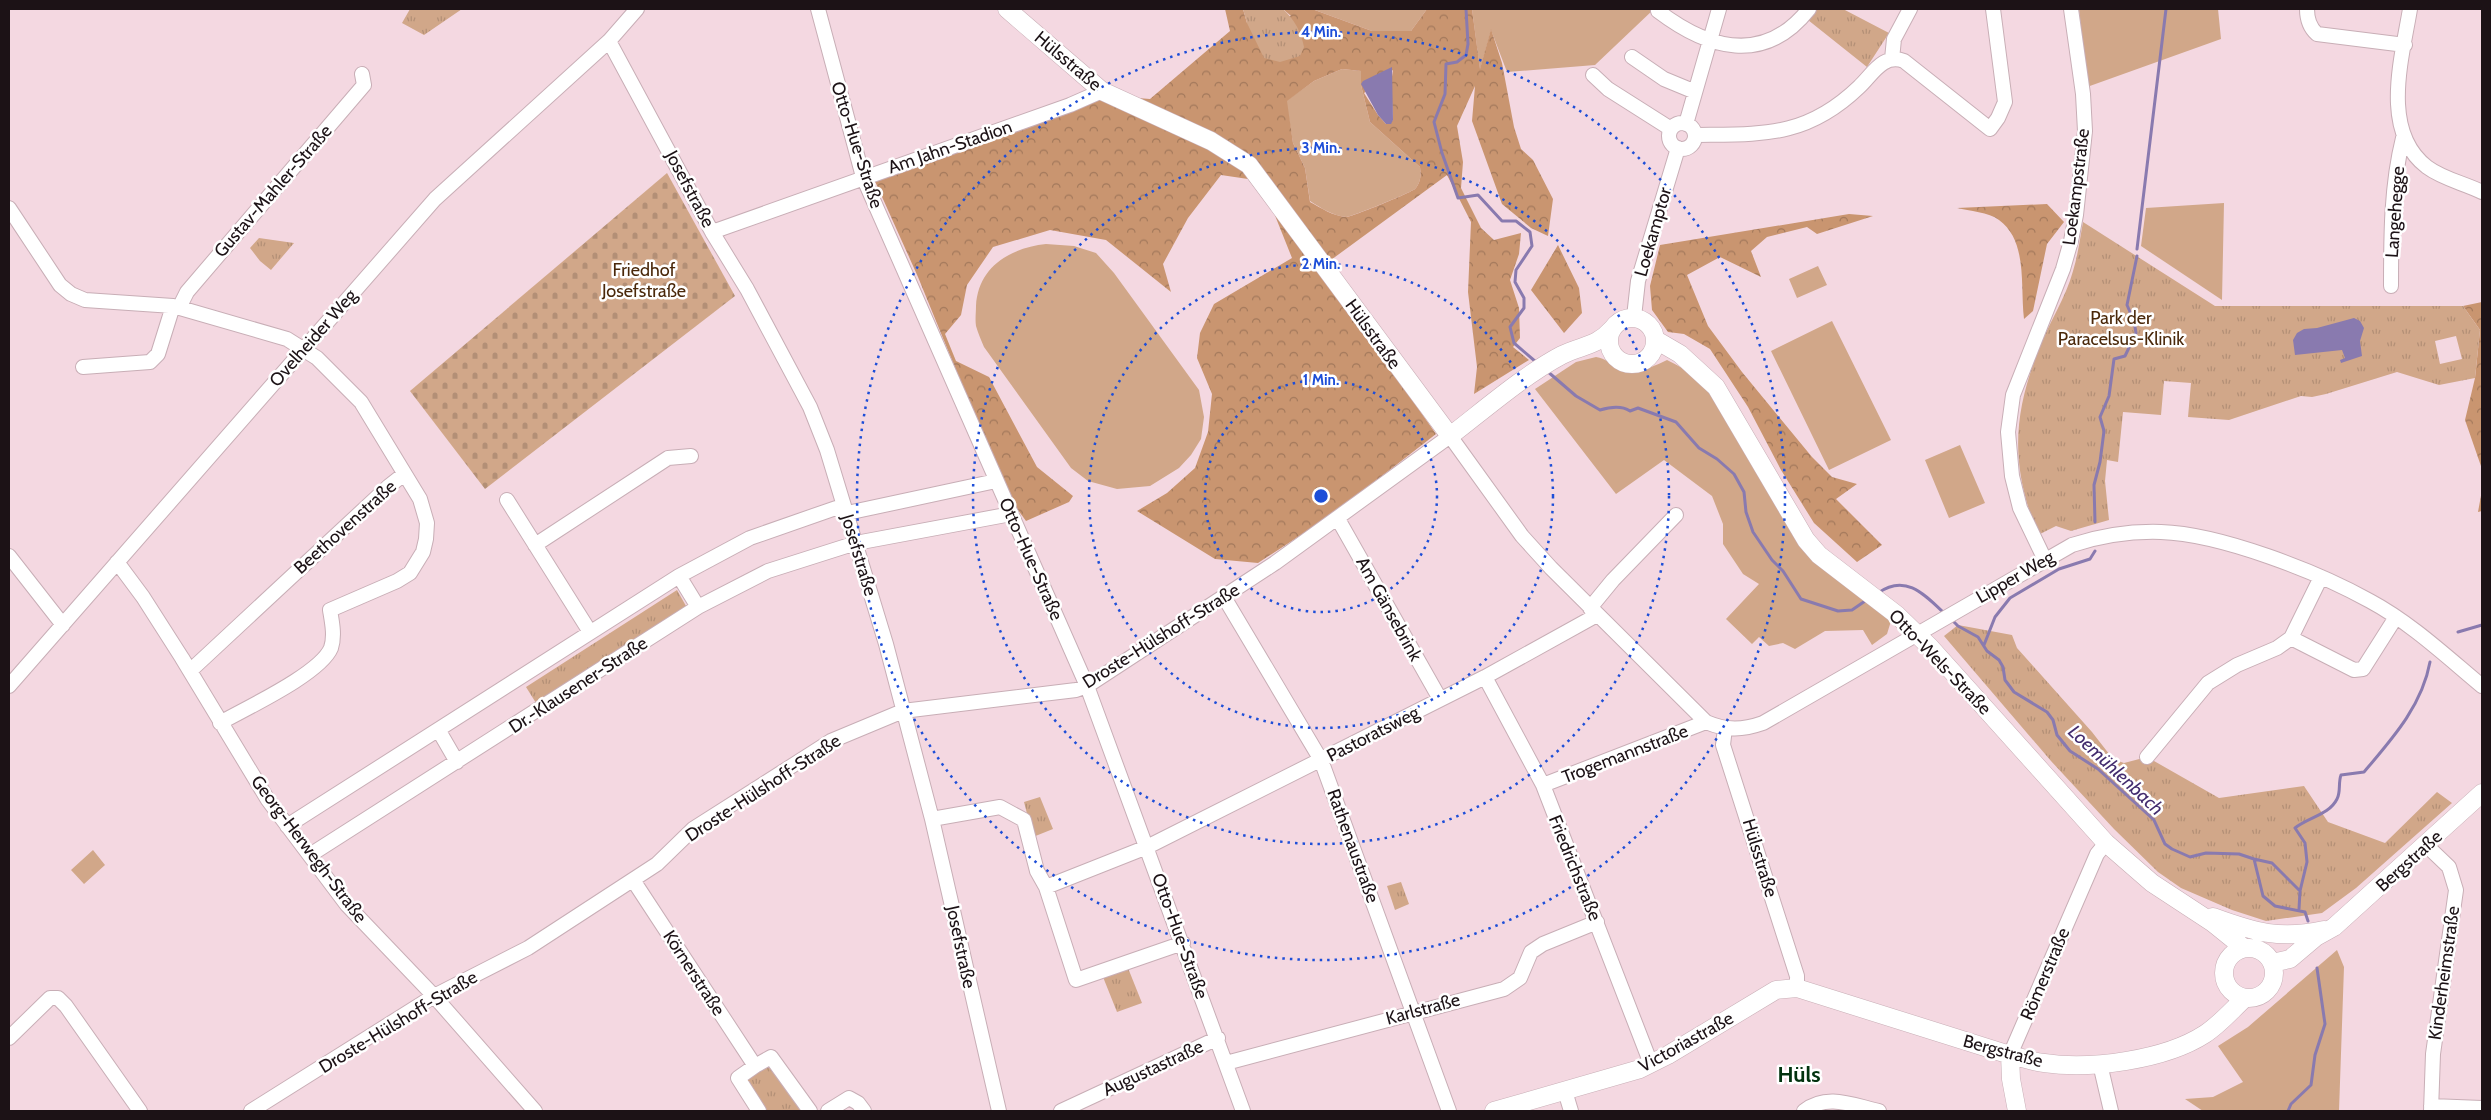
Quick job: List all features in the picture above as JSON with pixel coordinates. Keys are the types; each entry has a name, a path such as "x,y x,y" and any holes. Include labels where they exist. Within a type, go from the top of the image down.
{"main road":[{"name":"Hülsstraße","path":"1007,9 1102,91 1211,141 1249,165 1450,436"},
{"path":"1450,436 1533,374 1562,355 1603,346 1612,329 1621,320 1634,317 1650,324 1656,340 1654,349 1649,357"},
{"name":"Otto-Wels-Straße","path":"1656,340 1680,354 1716,387 1806,540 1819,555 1897,615 1916,634 2106,843 2152,883 2213,923 2237,952"},
{"path":"1603,346 1617,359 1628,364 1639,363 1649,357 1665,353 1680,354"},
{"name":"Bergstraße","path":"2273,971 2304,961 2330,940 2334,927 2482,793"},
{"path":"2192,910 2252,931 2272,935 2296,935 2334,927"},
{"path":"2260,951 2273,971 2271,986 2260,996 2238,995 2225,983 2223,974 2225,964 2237,952 2260,951"},
{"name":"Bergstraße","path":"1792,988 2010,1054 2044,1063 2076,1066 2100,1064 2160,1053 2194,1040 2218,1024 2238,995"},
{"name":"Victoriastraße","path":"1494,1111 1651,1064 1776,990 1792,988"},
{"name":"Römerstraße","path":"2010,1054 2011,1079 2017,1111"}],"street":[{"name":"Ovelheider Weg","path":"9,686 435,199 609,41 637,9"},
{"name":"Otto-Hue-Straße","path":"818,9 863,177 1087,686 1218,1038 1243,1111"},
{"path":"1686,124 1693,91 1718,9"},
{"path":"1658,11 1682,29 1708,40 1745,46 1767,42 1787,31 1809,9"},
{"path":"1892,59 1894,39 1910,9"},
{"path":"1695,135 1755,135 1784,130 1810,121 1848,98 1882,62 1892,59 1904,61 1990,129 1998,118 2005,102 1993,9"},
{"name":"Loekampstraße","path":"2045,560 2020,508 2012,476 2008,432 2013,395 2063,269 2072,241 2076,215 2085,132 2083,94 2071,9"},
{"path":"2307,9 2308,20 2312,30 2317,34 2404,45"},
{"name":"Langehegge","path":"2410,9 2399,92 2398,115 2403,138 2414,155 2428,168 2482,192"},
{"name":"Josefstraße","path":"609,41 712,232 747,289 810,406 827,450 856,543 932,819 999,1111"},
{"path":"1632,57 1664,79 1693,91"},
{"name":"Gustav-Mahler-Straße","path":"176,307 192,285 364,85 362,74"},
{"path":"1593,75 1608,89 1671,129"},
{"name":"Am Jahn-Stadion","path":"712,232 1070,105 1102,91"},
{"path":"1686,124 1692,128 1695,135 1690,147 1678,148 1670,142 1671,129 1675,125 1686,124"},
{"name":"Langehegge","path":"2391,286 2392,224 2396,166 2403,138"},
{"name":"Loekamptor","path":"1634,317 1638,280 1678,148"},
{"name":"Beethovenstraße","path":"9,208 60,285 71,294 85,300 100,302 176,307 287,340 317,358 362,402 403,475 374,499 190,671"},
{"path":"83,367 150,362 158,354 176,307"},
{"name":"Droste-Hülshoff-Straße","path":"251,1111 434,996 528,948 656,864 694,829 831,741 903,712 1076,690 1087,686 1224,597 1338,519 1450,436"},
{"name":"Hülsstraße","path":"1450,436 1522,536 1594,611 1706,722 1729,729 1723,745 1797,976 1792,988"},
{"path":"535,545 668,458 691,456"},
{"path":"220,723 306,674 321,663 331,648 333,632 330,610 397,582 417,564 423,552 427,523 420,499 403,475"},
{"name":"Dr.-Klausener-Straße","path":"287,826 679,576 750,538 836,508 846,512 996,481"},
{"path":"507,500 590,632"},
{"name":"Dr.-Klausener-Straße","path":"310,855 698,607 768,571 856,543 1011,514"},
{"path":"1594,611 1613,580 1676,515"},
{"name":"Am Gänsebrink","path":"1338,519 1440,699"},
{"name":"Lipper Weg","path":"1729,729 1744,730 1763,723 2072,545 2098,537 2162,532 2221,543 2273,559 2321,577 2370,601 2396,617 2482,686"},
{"path":"9,556 62,625"},
{"name":"Georg-Herwegh-Straße","path":"117,562 143,597 268,800 287,826 348,905 434,996 535,1111"},
{"path":"679,576 698,607"},
{"path":"2147,757 2208,683 2237,665 2277,648 2291,638 2321,577"},
{"name":"Rathenaustraße","path":"1224,597 1321,760 1449,1111"},
{"name":"Pastoratsweg","path":"1046,887 1147,847 1321,760 1485,677 1594,611"},
{"path":"2291,638 2354,670 2363,670 2396,617"},
{"name":"Friedrichstraße","path":"1485,677 1543,786 1651,1064"},
{"name":"Trogemannstraße","path":"1543,786 1706,722"},
{"path":"438,731 457,762"},
{"path":"932,819 1000,808 1024,820 1036,871 1046,887 1076,980 1183,943"},
{"name":"Römerstraße","path":"2010,1054 2097,854 2106,843"},
{"name":"Kinderheimstraße","path":"2426,845 2449,867 2456,890 2433,1054 2431,1109"},
{"name":"Körnerstraße","path":"633,880 755,1066"},
{"name":"Karlstraße","path":"1226,1062 1504,989 1520,978 1531,952 1543,944 1597,922"},
{"path":"9,1038 50,998 58,998 140,1111"},
{"name":"Augustastraße","path":"1060,1111 1218,1038"},
{"path":"759,1111 738,1078 771,1057 810,1111"},
{"path":"2100,1064 2111,1111"},
{"path":"1565,1091 1571,1111"},
{"path":"828,1111 849,1098 864,1111"},
{"path":"1804,1111 1816,1103 1828,1100 1879,1111"},
{"path":"2431,1109 2482,1108"}],"green space":[{"path":"410,9 462,9 424,35 402,23"},
{"path":"1225,9 1243,9 1247,23 1291,16 1283,9 1312,9 1372,31 1411,31 1427,9 1472,9 1480,69 1491,29 1502,63 1514,127 1521,149 1533,160 1553,199 1548,236 1531,228 1502,204 1472,121 1475,86 1457,126 1463,162 1461,188 1481,228 1494,240 1521,233 1519,254 1510,280 1519,308 1520,338 1513,347 1529,360 1474,394 1477,367 1468,292 1471,222 1447,175 1320,268 1436,434 1333,514 1258,563 1215,559 1137,511 1167,493 1195,468 1208,432 1212,394 1197,358 1200,333 1214,304 1292,258 1274,213 1248,179 1221,175 1188,218 1163,264 1171,292 1106,240 1050,230 993,247 967,285 961,315 945,334 956,361 989,377 1037,467 1073,496 1069,502 1026,521 1007,495 918,277 874,179 983,144 1100,95 1150,99 1230,31","holes":["1342,69 1361,71 1361,85 1370,122 1420,167 1419,181 1415,189 1346,217 1332,213 1310,202 1305,168 1293,143 1287,101 1314,81","1393,70 1391,83 1393,120 1386,124 1364,93"]},
{"path":"1243,9 1283,9 1297,26 1301,36 1304,47 1300,56 1280,62 1264,58 1247,23"},
{"path":"1312,9 1427,9 1411,31 1372,31"},
{"path":"1472,9 1654,9 1595,65 1507,72 1491,30 1480,70"},
{"path":"1815,9 1843,9 1889,33 1867,67 1808,20"},
{"path":"2079,9 2218,9 2221,39 2087,87"},
{"path":"1342,69 1361,71 1361,85 1370,122 1420,167 1419,181 1415,189 1346,217 1323,209 1310,201 1305,168 1293,143 1286,101 1314,81"},
{"name":"Friedhof Josefstraße","path":"667,173 735,296 485,489 410,391"},
{"path":"2224,203 2222,300 2141,246 2146,208"},
{"path":"2047,204 2064,222 2047,244 2033,311 2024,319 2021,265 2015,240 2008,229 1995,217 1957,208"},
{"path":"1849,214 1873,216 1817,234 1807,227 1767,237 1751,251 1761,277 1720,257 1687,275 1708,326 1742,372 1812,457 1832,477 1857,484 1836,499 1882,545 1857,562 1814,523 1781,470 1748,407 1710,349 1684,334 1668,332 1652,310 1650,286 1660,245"},
{"name":"Park der Paracelsus-Klinik","path":"2083,222 2215,306 2463,306 2480,330 2475,378 2439,385 2397,372 2326,394 2312,397 2301,396 2229,420 2188,417 2191,383 2164,381 2161,415 2123,412 2118,462 2107,460 2105,481 2109,520 2071,531 2056,526 2038,535 2029,510 2019,465 2019,421 2029,376 2038,351 2070,281","holes":["2456,336 2462,359 2440,364 2435,341"]},
{"path":"259,238 294,243 271,270 260,261 250,248"},
{"path":"1046,244 1074,246 1096,253 1114,273 1199,390 1204,417 1201,439 1191,455 1179,468 1150,486 1117,489 1088,481 1071,468 984,347 976,321 978,292 983,280 998,262 1009,255 1033,246"},
{"path":"1558,245 1579,288 1582,313 1564,333 1531,290"},
{"path":"1818,266 1827,285 1797,298 1789,279"},
{"path":"2482,302 2482,469 2465,420 2475,378 2480,330 2463,306"},
{"path":"1832,321 1891,440 1829,470 1771,351"},
{"path":"1596,357 1623,371 1629,372 1642,370 1667,360 1682,368 1701,383 1718,401 1838,580 1891,621 1887,634 1872,645 1863,630 1825,631 1795,649 1783,643 1769,646 1759,637 1752,644 1726,619 1759,584 1743,574 1723,544 1723,524 1712,496 1664,460 1616,494 1535,389 1576,362"},
{"path":"1960,445 1985,503 1949,518 1925,460"},
{"path":"2482,490 2482,511 2478,512"},
{"path":"677,590 686,606 536,703 526,687"},
{"path":"1958,625 2012,635 2017,648 2092,732 2113,759 2124,763 2147,757 2219,798 2304,786 2328,822 2385,843 2437,792 2452,803 2356,888 2322,913 2266,921 2232,910 2181,888 2158,872 2114,829 2051,761 1944,636"},
{"path":"1040,797 1053,829 1033,837 1024,802"},
{"path":"93,850 105,865 84,884 71,870"},
{"path":"1401,882 1409,904 1395,910 1387,886"},
{"path":"2337,950 2344,967 2339,1111 2203,1111 2185,1099 2213,1097 2243,1082 2218,1046 2248,1027"},
{"path":"1128,968 1142,1003 1117,1012 1103,977"},
{"path":"772,1063 806,1111 765,1111 743,1080"}],"shaded area":[{"path":"1392,67 1393,120 1391,124 1386,124 1378,115 1361,84 1363,81"},
{"path":"2354,318 2360,321 2364,328 2360,341 2362,356 2341,363 2340,360 2345,358 2342,350 2295,355 2293,340 2297,333 2304,329 2317,328"}],"waterway":[{"name":"Loemühlenbach","path":"1466,9 1468,44 1466,55 1457,62 1446,64 1445,94 1434,122 1442,153 1458,198 1478,195 1502,221 1516,221 1530,232 1532,246 1516,270 1515,282 1524,298 1524,308 1510,327 1514,343 1536,362"},
{"path":"2137,249 2166,9"},
{"path":"2095,522 2094,485 2100,462 2104,431 2100,417 2109,396 2114,359 2125,356 2136,333 2134,321 2127,305 2137,256"},
{"name":"Loemühlenbach","path":"1547,371 1576,396 1600,410 1615,407 1630,411 1638,408 1676,422 1699,448 1717,459 1734,474 1744,492 1746,512 1753,532 1772,560 1783,571 1801,599 1838,611 1852,610 1868,599"},
{"path":"1984,645 1995,617 2010,598 2059,569 2090,559 2095,551"},
{"name":"Loemühlenbach","path":"1878,593 1888,587 1906,586 1923,594 1946,615"},
{"name":"Loemühlenbach","path":"1951,619 1958,626 1978,637 1987,651 1999,660 2003,667 2005,680 2014,692 2047,712 2053,720 2057,735 2070,751 2098,769 2154,820 2165,844 2190,857 2206,853 2239,854 2254,859 2263,896 2275,906 2305,912 2308,921"},
{"path":"2458,632 2482,625"},
{"path":"2300,891 2307,862 2305,843 2295,828 2329,809 2338,796 2341,775 2364,772 2385,747 2413,707 2426,678 2430,662"},
{"name":"Loemühlenbach","path":"2254,859 2272,863 2300,891 2299,909"},
{"name":"Loemühlenbach","path":"2288,1111 2291,1104 2311,1085 2315,1055 2325,1024 2317,968"}],"district":[{"name":"Hüls","path":"1799,1074"}]}
